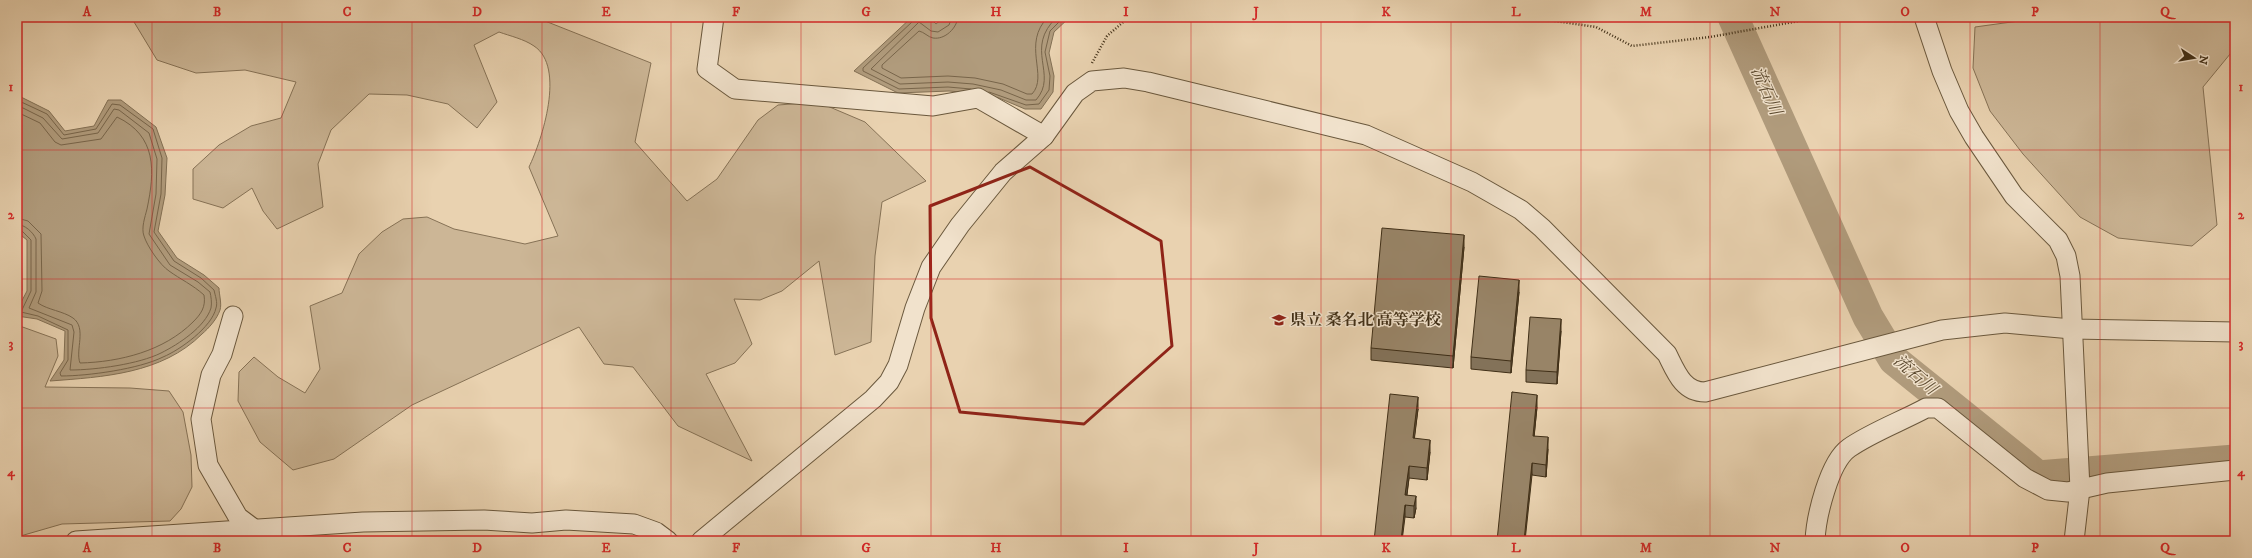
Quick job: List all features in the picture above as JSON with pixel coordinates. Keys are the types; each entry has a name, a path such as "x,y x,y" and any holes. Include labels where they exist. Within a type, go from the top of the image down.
{"street":[{"path":"714,17 707,69 735,89 933,106 978,98 1044,136"},
{"path":"1924,17 1942,71 1959,111 1974,138 2014,196 2058,240 2066,256 2070,276 2080,489 2074,541"},
{"path":"701,541 872,399 889,382 898,365 915,308 931,267 960,225 1003,172 1044,136 1075,93 1092,82 1124,78 1148,82 1366,135 1472,182 1521,210 1542,228 1667,354 1679,377 1686,386 1696,392 1705,392 1942,330 2005,323 2072,329 2235,332"},
{"path":"233,316 222,354 211,375 201,419 202,437 208,465 211,467 214,477 238,517 270,541"},
{"path":"1815,541 1815,531 1829,475 1848,448 1926,408 1938,408 2025,478 2048,490 2068,492 2108,483 2235,470"},
{"path":"76,541 363,522 484,520 532,523 566,520 634,524 656,532 668,541"}],"path":[{"path":"1092,82 1089,70 1107,36 1129,17"},
{"path":"1528,17 1596,27 1632,46 1710,38 1821,17"}],"highlighted area":[{"path":"1030,167 1161,241 1172,346 1084,424 960,412 931,318 930,206"}],"shaded area":[{"path":"131,17 535,17 651,63 635,142 687,201 717,179 758,120 778,105 818,102 865,122 926,181 882,202 875,256 871,342 835,355 819,261 782,291 760,300 734,299 752,344 735,363 706,374 752,461 678,426 633,367 604,364 579,327 412,405 334,459 293,470 260,442 238,401 239,372 254,357 278,377 305,393 320,369 310,306 342,293 359,254 382,232 403,219 427,217 454,229 525,244 558,236 529,167 540,140 548,104 550,86 549,70 544,56 534,46 526,41 499,32 474,45 497,102 477,128 448,104 407,95 369,94 331,130 318,164 323,207 277,229 263,211 252,188 223,208 193,199 193,169 219,145 251,126 281,118 296,82 245,70 196,73 157,60"},
{"path":"2048,17 2235,17 2235,48 2203,87 2217,225 2192,246 2118,238 2080,217 2023,154 1990,111 1973,68 1975,27"},
{"path":"17,241 21,243 22,290 17,303"},
{"path":"17,325 56,339 58,356 45,387 130,388 169,391 183,412 191,455 192,487 181,509 170,521 62,524 17,537"}],"water":[{"path":"912,17 929,17 936,24 944,17 1070,17 1054,32 1049,53 1054,76 1053,92 1041,109 1025,109 999,98 973,93 949,91 898,93 854,71"},
{"path":"17,95 49,111 65,131 94,126 108,100 121,100 156,127 167,158 165,195 158,231 177,258 204,275 219,288 221,302 221,308 217,317 207,329 186,347 169,358 131,371 111,375 50,381 64,360 65,331 37,319 17,316 17,310 27,291 27,240 17,232"}],"building":[{"path":"1382,228 1464,235 1453,356 1371,348"},
{"path":"1479,276 1519,280 1511,361 1471,357"},
{"path":"1530,317 1561,319 1557,372 1526,370"},
{"path":"1512,392 1537,395 1533,436 1548,437 1546,465 1532,463 1524,541 1497,541"},
{"path":"1390,394 1418,397 1413,438 1430,440 1427,468 1409,466 1405,495 1416,496 1414,506 1405,505 1401,541 1374,541"}],"waterway":[{"name":"流石川","path":"1733,17 1868,317 1894,360 2038,476 2235,460"}],"place":[{"name":"県立 桑名北 高等学校","path":"1279,320"}]}
